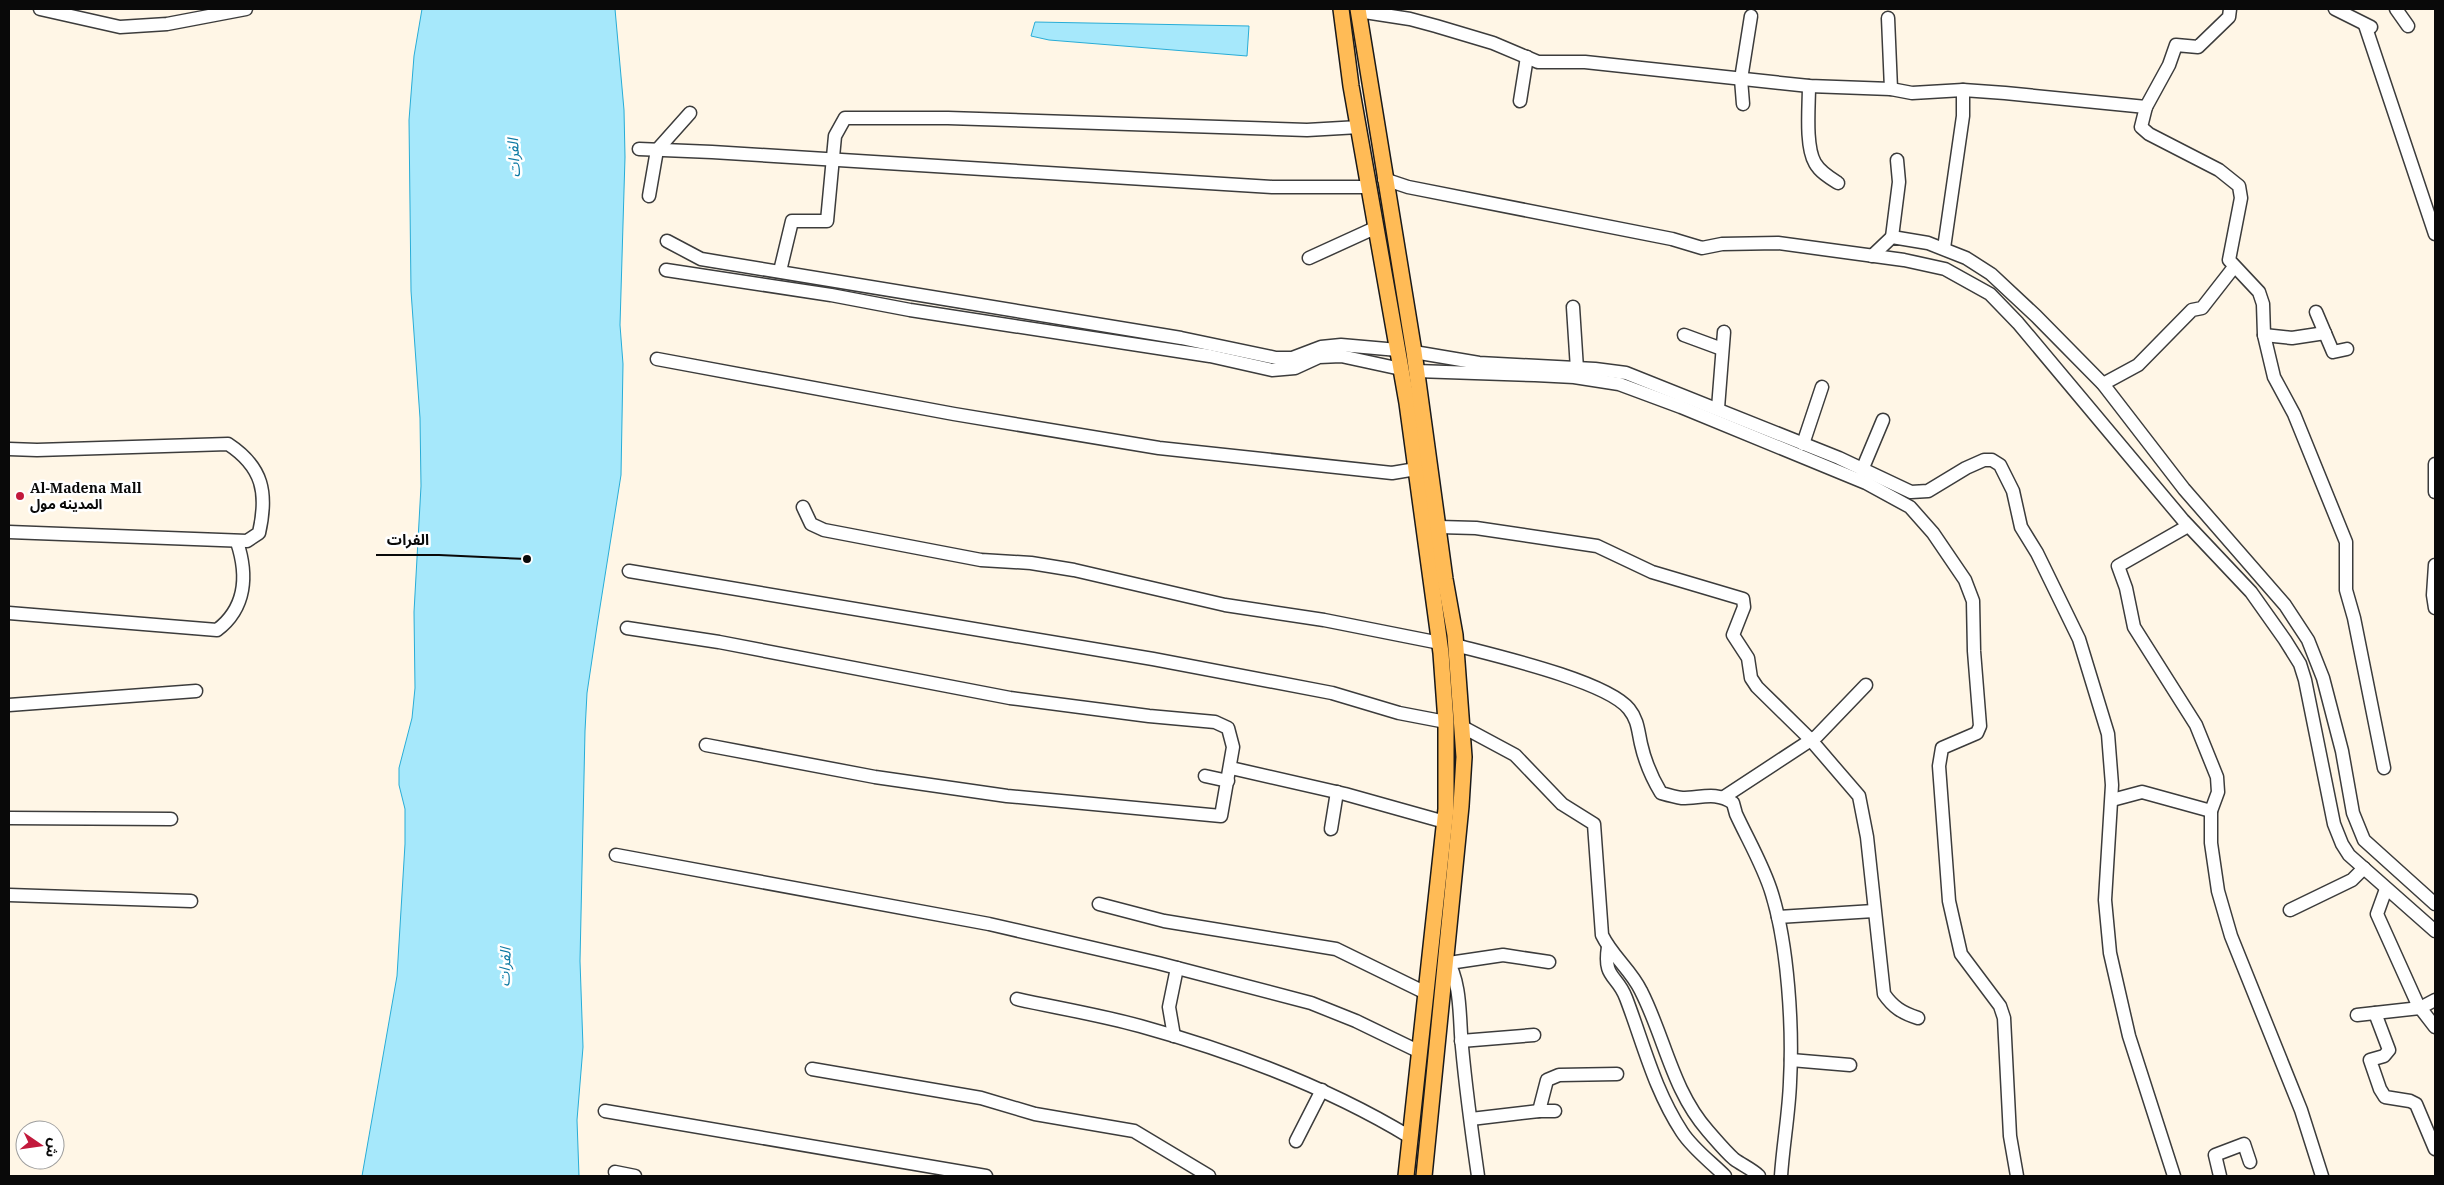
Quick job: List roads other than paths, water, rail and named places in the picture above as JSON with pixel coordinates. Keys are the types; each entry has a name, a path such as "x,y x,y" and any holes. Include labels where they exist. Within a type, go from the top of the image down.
{"main road":[{"path":"1342,9 1351,86 1401,369 1422,477 1439,527 1455,645 1464,757 1448,961 1424,1176"},
{"path":"1358,10 1384,180 1414,352 1422,477 1440,643 1448,758 1445,822 1406,1176"},
{"path":"1435,908 1451,909"}],"street":[{"path":"40,9 120,27 167,24 246,9"},
{"path":"2230,9 2229,17 2198,47 2176,44 2168,65 2146,107 2141,127 2149,134 2219,170 2239,186 2241,198 2229,260 2259,292 2263,304 2264,336 2274,377 2294,414 2346,542 2346,590 2354,618 2384,768"},
{"path":"2335,9 2355,13 2369,26 2435,234"},
{"path":"2396,9 2408,26"},
{"path":"1358,10 1419,22 1493,43 1538,62 1594,63 1809,86 1891,89 1912,93 1963,90 2146,107"},
{"path":"1743,104 1741,79 1751,16"},
{"path":"1888,18 1891,89"},
{"path":"1520,101 1527,57"},
{"path":"1809,86 1810,149 1815,163 1827,176 1838,183"},
{"path":"1944,248 1963,116 1963,90"},
{"path":"649,196 657,150 690,113"},
{"path":"780,271 792,221 827,222 836,136 845,118 948,118 1307,130 1359,127"},
{"path":"639,149 1272,187 1370,187"},
{"path":"1872,256 1892,237 1899,182 1897,160"},
{"path":"1384,180 1408,187 1672,239 1702,248 1722,244 1778,244 1872,256 1945,269 1990,294 2018,323 2188,526 2251,592 2300,664 2334,824 2342,844 2349,855 2435,931"},
{"path":"1309,258 1377,227"},
{"path":"1892,237 1928,243 1944,248 1991,274 2036,316 2103,384 2184,489 2285,605 2308,640 2323,678 2342,751 2353,813 2364,840 2435,904"},
{"path":"667,241 701,259 1181,338 1276,358 1292,358 1321,346 1341,345 1398,350"},
{"path":"2103,384 2138,365 2192,310 2202,308 2234,267"},
{"path":"666,270 1210,356 1272,370 1295,368 1319,357 1341,356 1401,369"},
{"path":"1573,307 1577,369"},
{"path":"2316,312 2333,352 2347,349"},
{"path":"1718,408 1724,332"},
{"path":"2264,336 2292,338 2325,333"},
{"path":"1684,335 1722,349"},
{"path":"1414,352 1470,362 1611,370 1626,373 1718,408 1839,458 1911,492 1928,491 1966,468 1984,460 1992,460 2000,465 2013,491 2021,527 2037,553 2079,639 2108,734 2112,800 2105,900 2110,953 2129,1036 2174,1176"},
{"path":"657,359 954,414 1158,448 1422,477"},
{"path":"1416,371 1574,377 1619,384 1681,407 1866,483 1910,507 1933,533 1964,580 1974,601 1974,651 1980,726 1977,733 1942,748 1939,766 1942,820 1950,901 1960,954 2000,1006 2004,1018 2010,1136 2018,1176"},
{"path":"1803,444 1822,386"},
{"path":"1862,470 1883,420"},
{"path":"9,449 37,450 228,444 247,457 256,469 264,502 259,533 247,541 9,532"},
{"path":"2435,464 2435,492"},
{"path":"803,507 811,524 824,530 981,560 1031,563 1074,570 1226,605 1324,620 1440,643"},
{"path":"2188,526 2118,566 2126,588 2134,627 2196,725 2217,777 2218,792 2211,811 2211,843 2220,900 2231,936 2301,1110 2322,1176"},
{"path":"1439,527 1476,528 1597,546 1652,572 1743,599 1744,607 1733,635 1748,658 1751,678 1757,687 1810,739 1860,796 1867,837 1884,994 1898,1010 1918,1018"},
{"path":"9,613 217,630 231,620 241,590 244,563 237,542"},
{"path":"2435,565 2433,595 2435,608"},
{"path":"629,571 1153,659 1332,693 1399,713 1446,722"},
{"path":"627,628 719,642 1010,698 1215,722 1228,728 1232,737 1233,748 1230,775 1221,816 1007,796 875,777 706,745"},
{"path":"1455,645 1549,671 1618,698 1629,708 1637,721 1641,744 1651,777 1662,793 1681,798 1724,796 1733,803 1736,814 1771,892 1778,917 1785,970 1791,1060 1781,1176"},
{"path":"1724,796 1817,736 1866,685"},
{"path":"9,705 196,691"},
{"path":"1461,726 1516,755 1562,804 1594,824 1602,935 1608,947 1630,972 1640,988 1654,1017 1672,1074 1690,1106 1699,1119 1734,1158 1757,1175"},
{"path":"1205,776 1230,775 1337,792 1445,822"},
{"path":"1331,829 1337,792"},
{"path":"2112,800 2142,792 2211,811"},
{"path":"9,818 171,819"},
{"path":"616,855 989,924 1177,968 1311,1003 1356,1021 1420,1052"},
{"path":"2290,910 2352,880 2364,868"},
{"path":"2386,889 2377,914 2420,1008 2435,1027"},
{"path":"9,895 191,901"},
{"path":"1099,904 1164,921 1336,949 1426,993"},
{"path":"1778,917 1874,912"},
{"path":"1608,947 1607,969 1625,994 1657,1085 1683,1134 1725,1176"},
{"path":"1478,1176 1461,1041 1457,989 1448,961 1503,955 1548,962"},
{"path":"1174,1036 1169,1007 1177,968"},
{"path":"1017,999 1138,1025 1232,1054 1322,1090 1379,1118 1410,1137"},
{"path":"2357,1015 2420,1008 2435,1000"},
{"path":"2375,1013 2389,1050 2384,1056 2370,1060 2380,1089 2385,1097 2410,1101 2416,1104 2435,1149"},
{"path":"1461,1041 1534,1035"},
{"path":"1640,1039 1661,1039"},
{"path":"1791,1060 1850,1065"},
{"path":"812,1069 982,1098 1035,1114 1134,1131 1210,1176"},
{"path":"1539,1110 1547,1080 1559,1075 1617,1074"},
{"path":"1296,1142 1322,1090"},
{"path":"1471,1119 1539,1110 1556,1111"},
{"path":"605,1111 986,1176"},
{"path":"1683,1134 1699,1119"},
{"path":"2220,1176 2215,1155 2244,1144 2250,1162"},
{"path":"615,1172 635,1176"}],"water":[{"path":"422,9 615,9 624,110 625,157 620,325 623,364 621,475 587,693 580,961 583,1047 577,1120 579,1176 362,1176 397,976 405,844 405,809 399,785 399,768 412,718 415,688 414,612 421,486 420,418 411,291 409,120 414,56"},
{"path":"1035,22 1249,26 1247,56 1049,40 1031,36"}],"place":[{"name":"Al-Madena Mall المدينه مول","path":"20,496"},
{"name":"الفرات","path":"527,559"}]}
